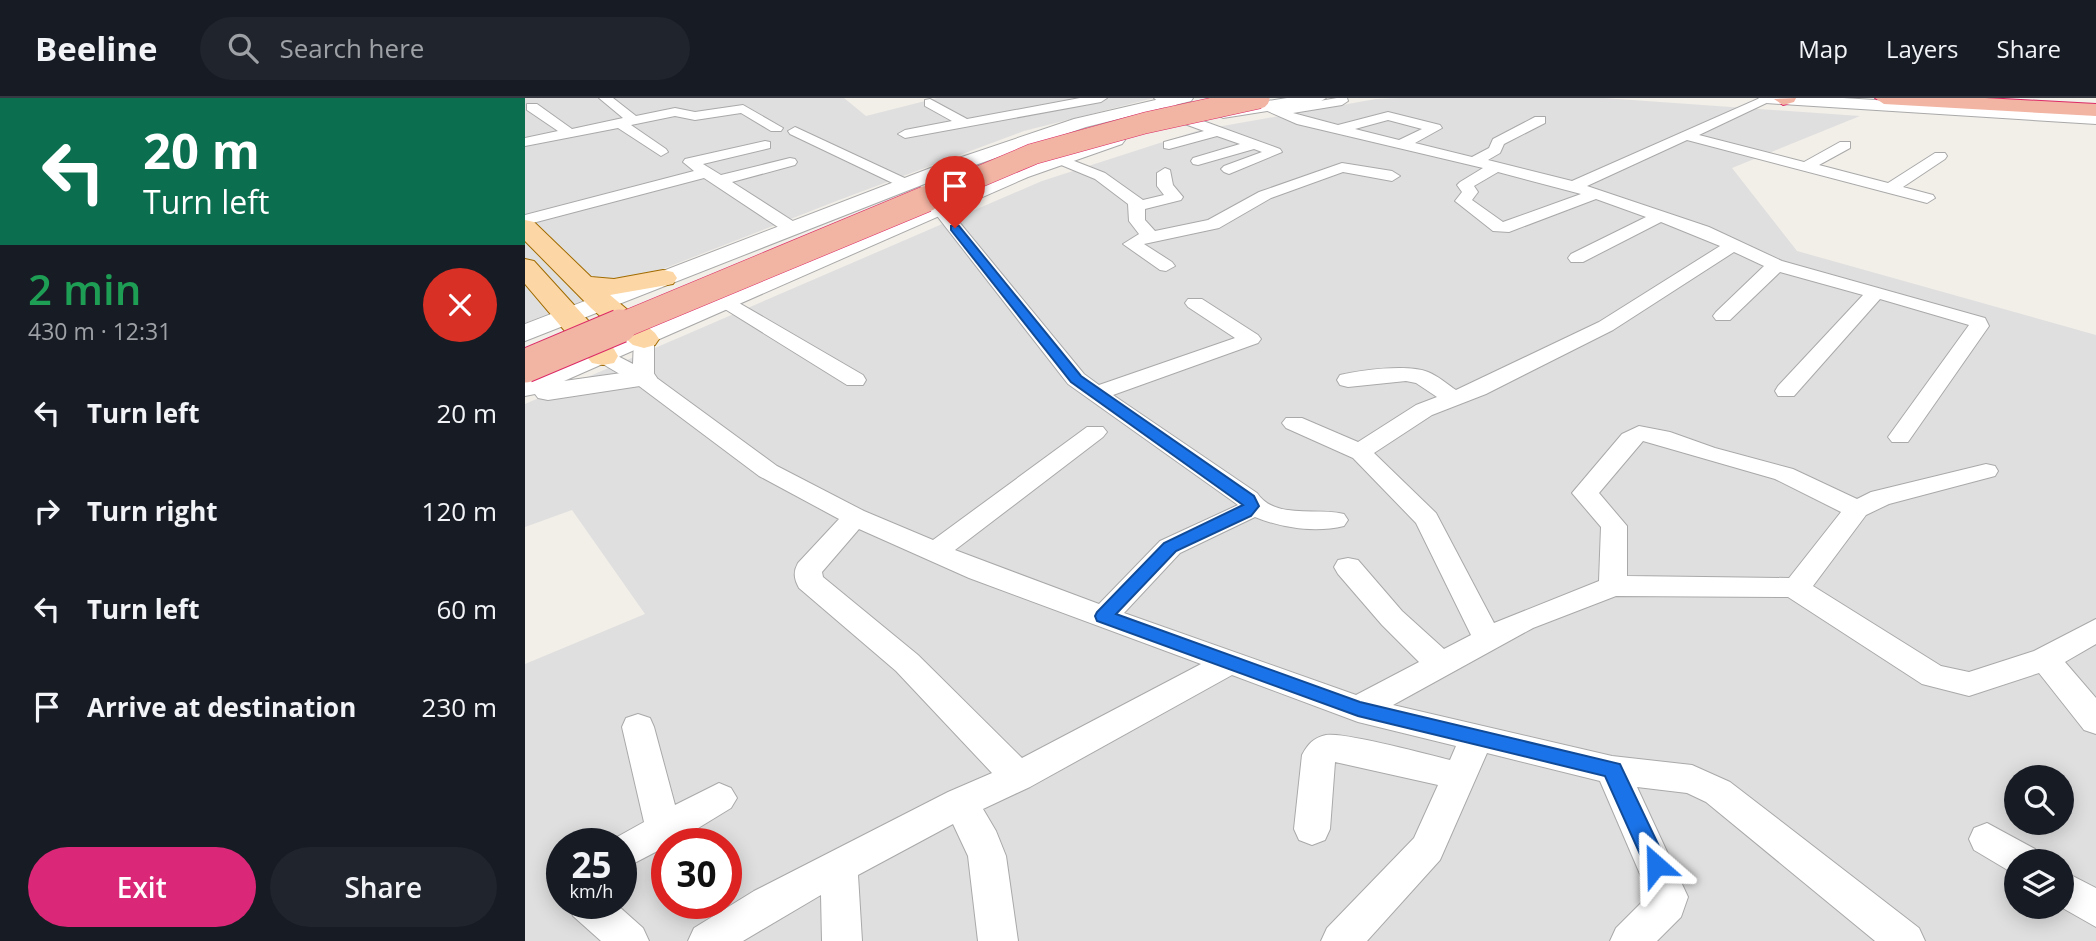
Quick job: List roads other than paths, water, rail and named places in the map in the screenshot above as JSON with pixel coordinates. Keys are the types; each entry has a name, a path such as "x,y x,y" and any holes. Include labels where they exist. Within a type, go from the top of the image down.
{"highway":[{"path":"1884,98 2096,110"},
{"path":"2019,98 2096,103"},
{"path":"525,348 1019,149 1074,131 1223,105"},
{"path":"525,366 1033,154 1101,133 1193,110 1266,105"}],"main road":[{"path":"525,227 592,294 644,339"},
{"path":"525,267 603,356"},
{"path":"592,294 663,278"}],"street":[{"path":"605,98 626,122 661,152"},
{"path":"1014,108 1062,98"},
{"path":"905,134 1101,98"},
{"path":"1573,186 1777,98 2096,119"},
{"path":"663,278 906,184 1080,122 1178,106 1342,101"},
{"path":"1315,102 1357,124"},
{"path":"930,103 963,122"},
{"path":"525,142 626,122 679,105 695,116 740,109 776,128"},
{"path":"1266,105 1302,121 1573,186 1703,231 1776,265 1971,319 1979,326 1900,437"},
{"path":"1178,106 1218,131 1274,154 1229,169"},
{"path":"525,388 644,339 940,209 1096,145 1178,106"},
{"path":"531,107 569,133"},
{"path":"1338,130 1388,116 1435,128 1402,144"},
{"path":"1476,161 1495,150 1499,142 1540,120"},
{"path":"795,131 906,184"},
{"path":"1169,145 1218,131"},
{"path":"1686,136 1927,198"},
{"path":"1198,161 1253,144"},
{"path":"765,145 690,162 793,229"},
{"path":"1805,167 1845,145"},
{"path":"1889,188 1940,156"},
{"path":"1059,159 1103,178 1136,202 1137,221 1147,236"},
{"path":"525,220 790,162"},
{"path":"1497,166 1465,185 1469,192 1463,201 1499,227 1509,227 1596,194"},
{"path":"1166,266 1132,244 1147,236 1155,237 1213,224 1265,195 1342,167 1391,176"},
{"path":"1138,206 1175,197 1165,186 1165,173"},
{"path":"940,209 1076,379 1248,499 1251,506 1284,519 1335,520"},
{"path":"1577,258 1660,216"},
{"path":"1362,453 1365,448 1417,414 1466,394 1605,326 1733,245"},
{"path":"1723,316 1776,265"},
{"path":"1786,391 1876,292"},
{"path":"525,333 569,316 592,294"},
{"path":"727,302 855,380"},
{"path":"1097,393 1251,339 1195,303"},
{"path":"643,378 644,339"},
{"path":"603,356 643,378 768,471 855,517 979,571 1358,709 1612,770 1692,779 1719,792 1905,941"},
{"path":"1348,380 1406,375 1422,377 1466,394"},
{"path":"525,396 643,378"},
{"path":"1294,423 1362,453 1427,519 1488,640"},
{"path":"935,552 1095,432"},
{"path":"1613,586 1614,526 1585,493 1630,439 1639,433 1662,437 1706,453 1784,474 1857,509"},
{"path":"1796,589 1857,509 1881,498 1986,471"},
{"path":"1104,616 1170,547 1245,512 1251,506"},
{"path":"855,517 808,570 809,580 907,663 1018,777"},
{"path":"1348,567 1392,618 1441,665"},
{"path":"1358,709 1523,621 1613,586 1779,586 1796,589 1933,676 1969,684 2045,659 2096,630"},
{"path":"2045,659 2096,721"},
{"path":"708,941 768,904 960,803 1018,777 1230,662"},
{"path":"638,727 663,828"},
{"path":"1341,941 1427,849 1477,737"},
{"path":"1312,829 1319,755 1325,749 1334,748 1460,776"},
{"path":"1612,770 1669,897 1667,904 1630,941"},
{"path":"667,828 719,798"},
{"path":"960,803 983,842 987,856 999,941"},
{"path":"1987,838 2004,849"},
{"path":"839,867 842,941"},
{"path":"2074,895 2096,909"},
{"path":"605,919 629,941"}]}
